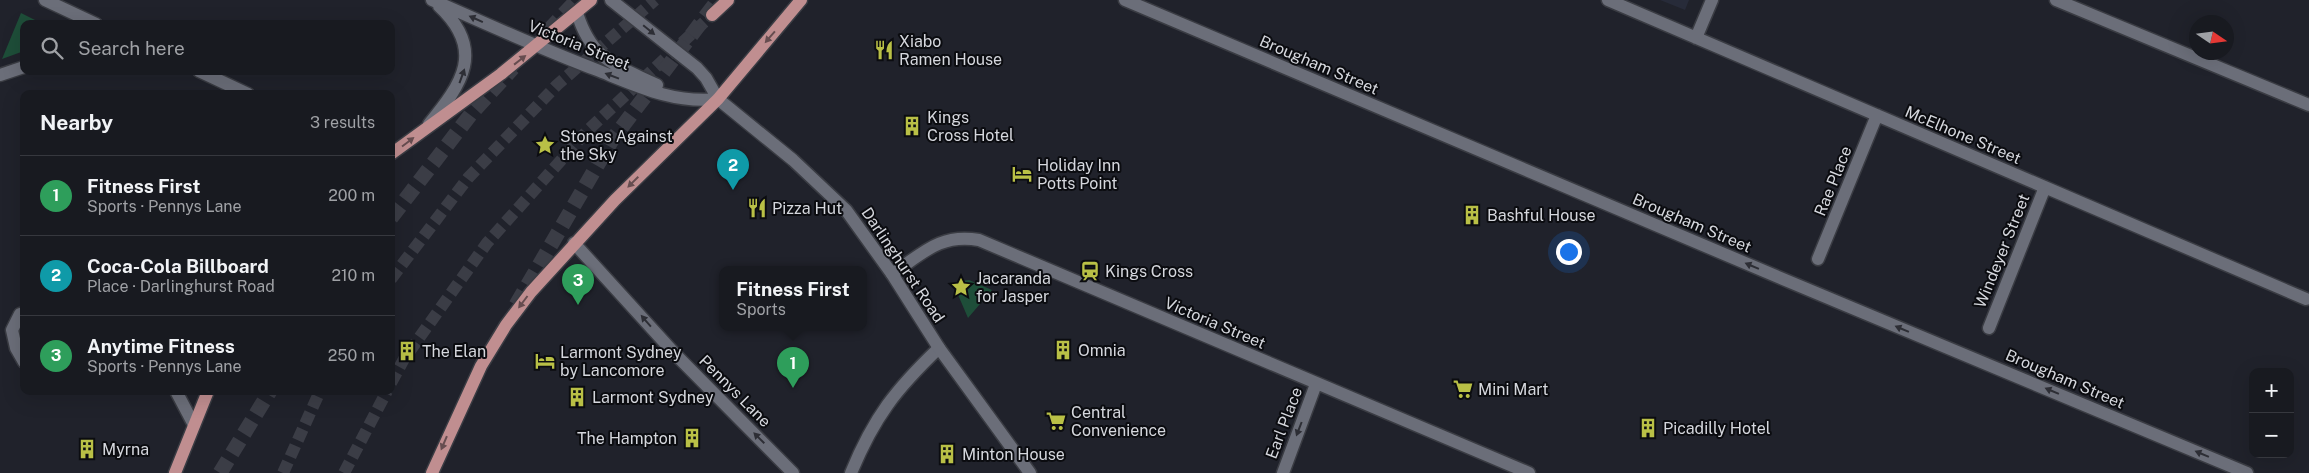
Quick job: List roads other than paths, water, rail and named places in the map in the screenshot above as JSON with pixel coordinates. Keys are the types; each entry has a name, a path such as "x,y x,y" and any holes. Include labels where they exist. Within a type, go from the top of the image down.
{"main road":[{"path":"395,151 536,47 591,0"},
{"path":"712,15 728,0"},
{"path":"432,473 461,404 496,341 531,292 574,243 718,99 801,0"},
{"path":"175,473 206,395"}],"street":[{"path":"45,0 88,20"},
{"path":"424,130 459,84 466,63 463,39 457,27 432,0"},
{"name":"Victoria Street","path":"432,0 536,47 663,95 691,101 718,99"},
{"name":"Darlinghurst Road","path":"611,0 697,68 706,78 718,99 821,186 846,210 892,274 939,348 1030,473"},
{"name":"Brougham Street","path":"1125,0 1799,286 2247,473"},
{"name":"McElhone Street","path":"1608,0 2306,299"},
{"path":"1696,38 1712,0"},
{"path":"2056,0 2309,105"},
{"path":"577,13 591,44 607,60 691,101"},
{"path":"0,74 20,68"},
{"path":"208,75 239,90"},
{"name":"Rae Place","path":"1818,259 1877,116"},
{"name":"Windeyer Street","path":"1989,328 2045,187"},
{"name":"Victoria Street","path":"892,274 944,240 955,238 979,240 1529,473"},
{"name":"Pennys Lane","path":"574,243 676,355 793,473"},
{"path":"20,314 12,330 16,348 20,355"},
{"path":"851,473 870,432 888,402 904,382 939,348"},
{"name":"Earl Place","path":"1283,473 1316,384"},
{"path":"178,395 194,425"}],"tunnel":[{"path":"548,31 577,0"},
{"path":"395,274 468,178 557,85 655,0"},
{"path":"516,305 612,140 718,0"},
{"path":"395,376 404,359 487,243 588,130 712,15"},
{"path":"395,213 471,114 513,68"},
{"path":"220,473 268,395"},
{"path":"283,473 318,395"},
{"path":"344,473 385,395"}],"place":[{"name":"Xiabo Ramen House","path":"884,50"},
{"name":"Kings Cross Hotel","path":"912,126"},
{"name":"Stones Against the Sky","path":"545,145"},
{"name":"Holiday Inn Potts Point","path":"1022,174"},
{"name":"Coca-Cola Billboard","path":"733,190"},
{"name":"Pizza Hut","path":"757,208"},
{"name":"Bashful House","path":"1472,215"},
{"name":"Kings Cross","path":"1090,271"},
{"name":"Jacaranda for Jasper","path":"961,287"},
{"name":"Anytime Fitness","path":"578,305"},
{"name":"Omnia","path":"1063,350"},
{"name":"The Elan","path":"407,351"},
{"name":"Larmont Sydney by Lancomore","path":"545,361"},
{"name":"Fitness First","path":"793,388"},
{"name":"Mini Mart","path":"1463,389"},
{"name":"Larmont Sydney","path":"577,397"},
{"name":"Central Convenience","path":"1056,421"},
{"name":"Picadilly Hotel","path":"1648,428"},
{"name":"The Hampton","path":"692,438"},
{"name":"Myrna","path":"87,449"},
{"name":"Minton House","path":"947,454"}]}
